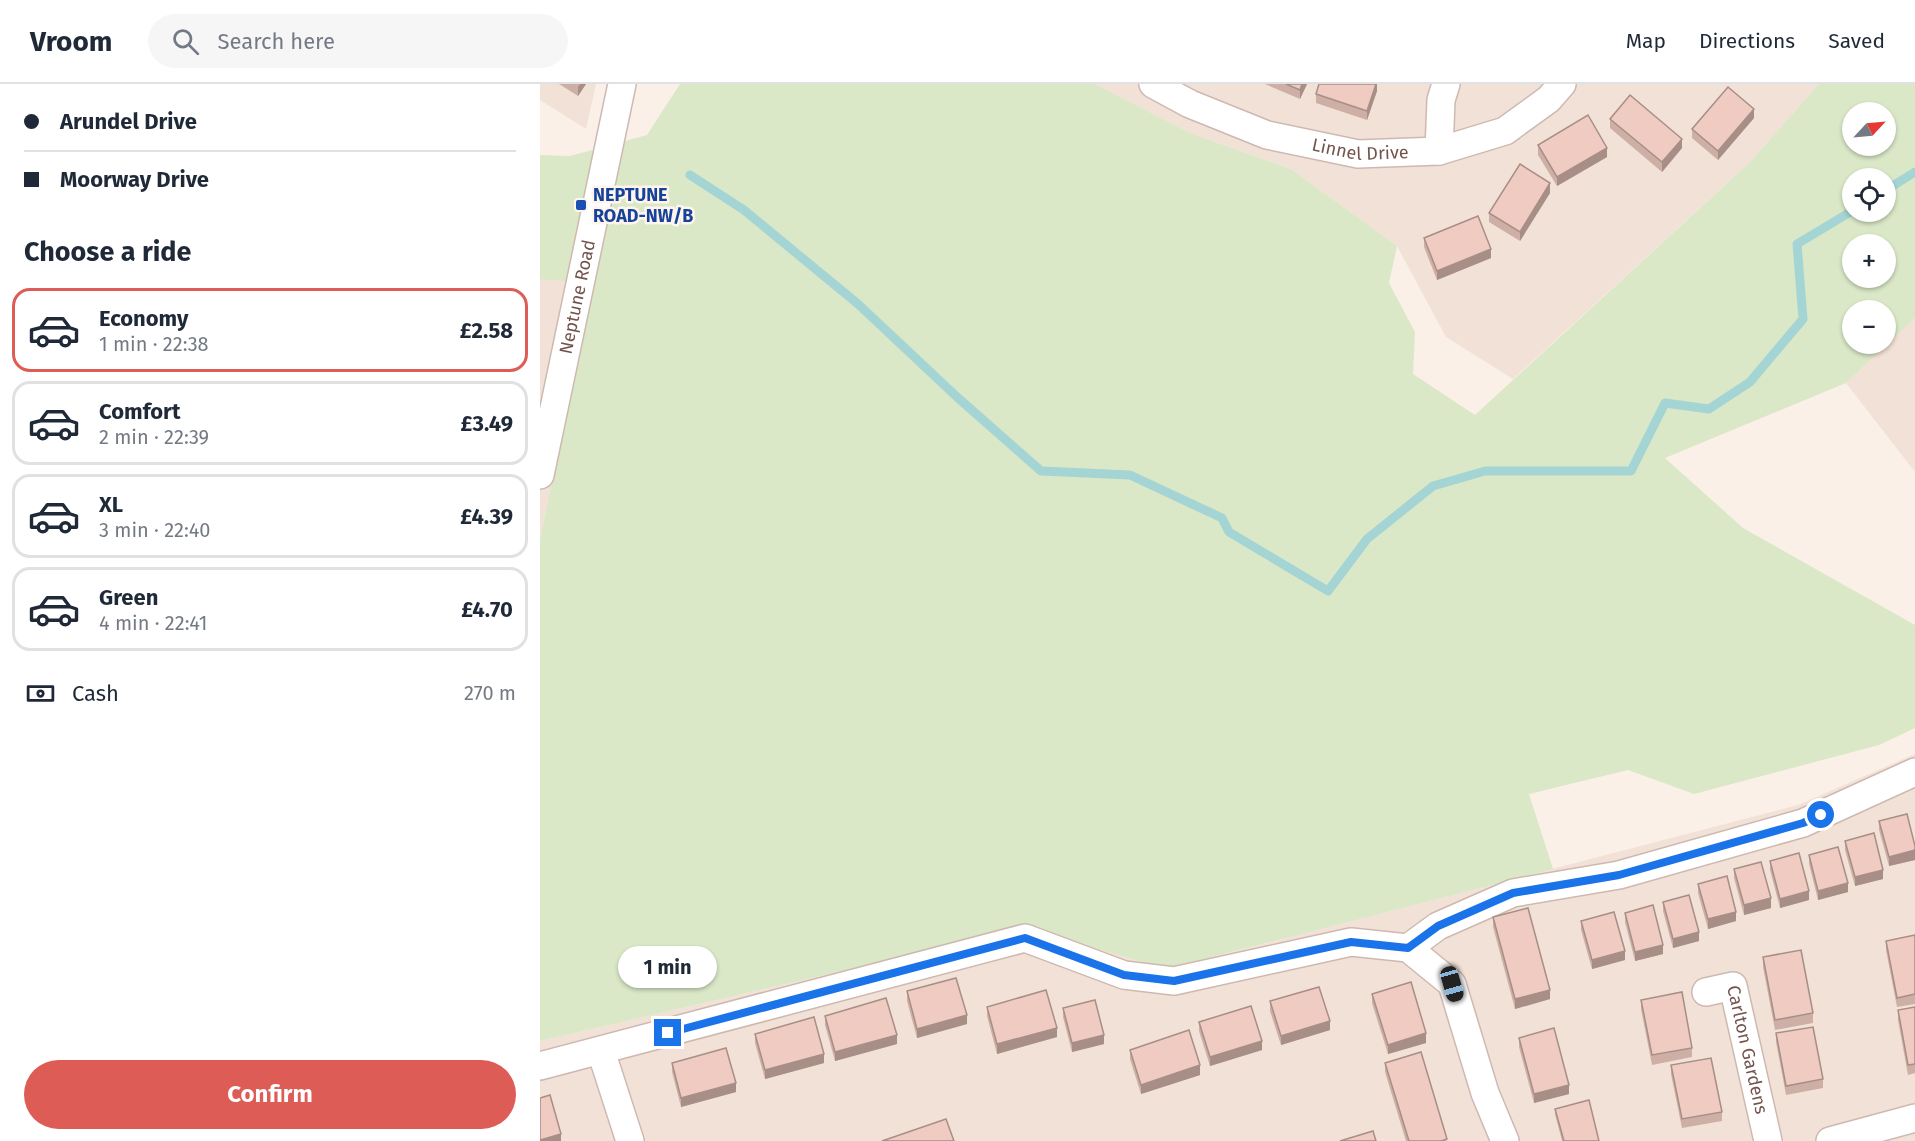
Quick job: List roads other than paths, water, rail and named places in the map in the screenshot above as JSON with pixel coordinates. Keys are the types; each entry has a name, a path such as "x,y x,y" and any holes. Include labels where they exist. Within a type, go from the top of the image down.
{"street":[{"name":"Neptune Road","path":"540,475 622,84"},
{"name":"Linnel Drive","path":"1153,84 1190,104 1267,135 1358,154 1439,152 1505,131 1548,99 1562,84"},
{"path":"1439,152 1440,100 1446,84"},
{"path":"1408,948 1438,926 1513,893 1619,875 1803,823 1915,772"},
{"path":"540,1066 1025,938 1124,975 1174,981 1351,942 1408,948 1452,984 1485,1093 1505,1141"},
{"name":"Carlton Gardens","path":"1706,992 1733,986 1768,1141"},
{"path":"601,1051 630,1141"},
{"path":"1830,1141 1915,1118"}],"waterway":[{"path":"1896,184 1915,172"},
{"path":"690,175 744,210 858,304 957,397 1041,471 1130,475 1222,518 1229,532 1328,591 1367,539 1433,486 1485,471 1631,471 1665,403 1709,409 1750,382 1803,319 1797,244 1842,217"}],"place":[{"name":"NEPTUNE ROAD-NW/B","path":"581,205"}]}
